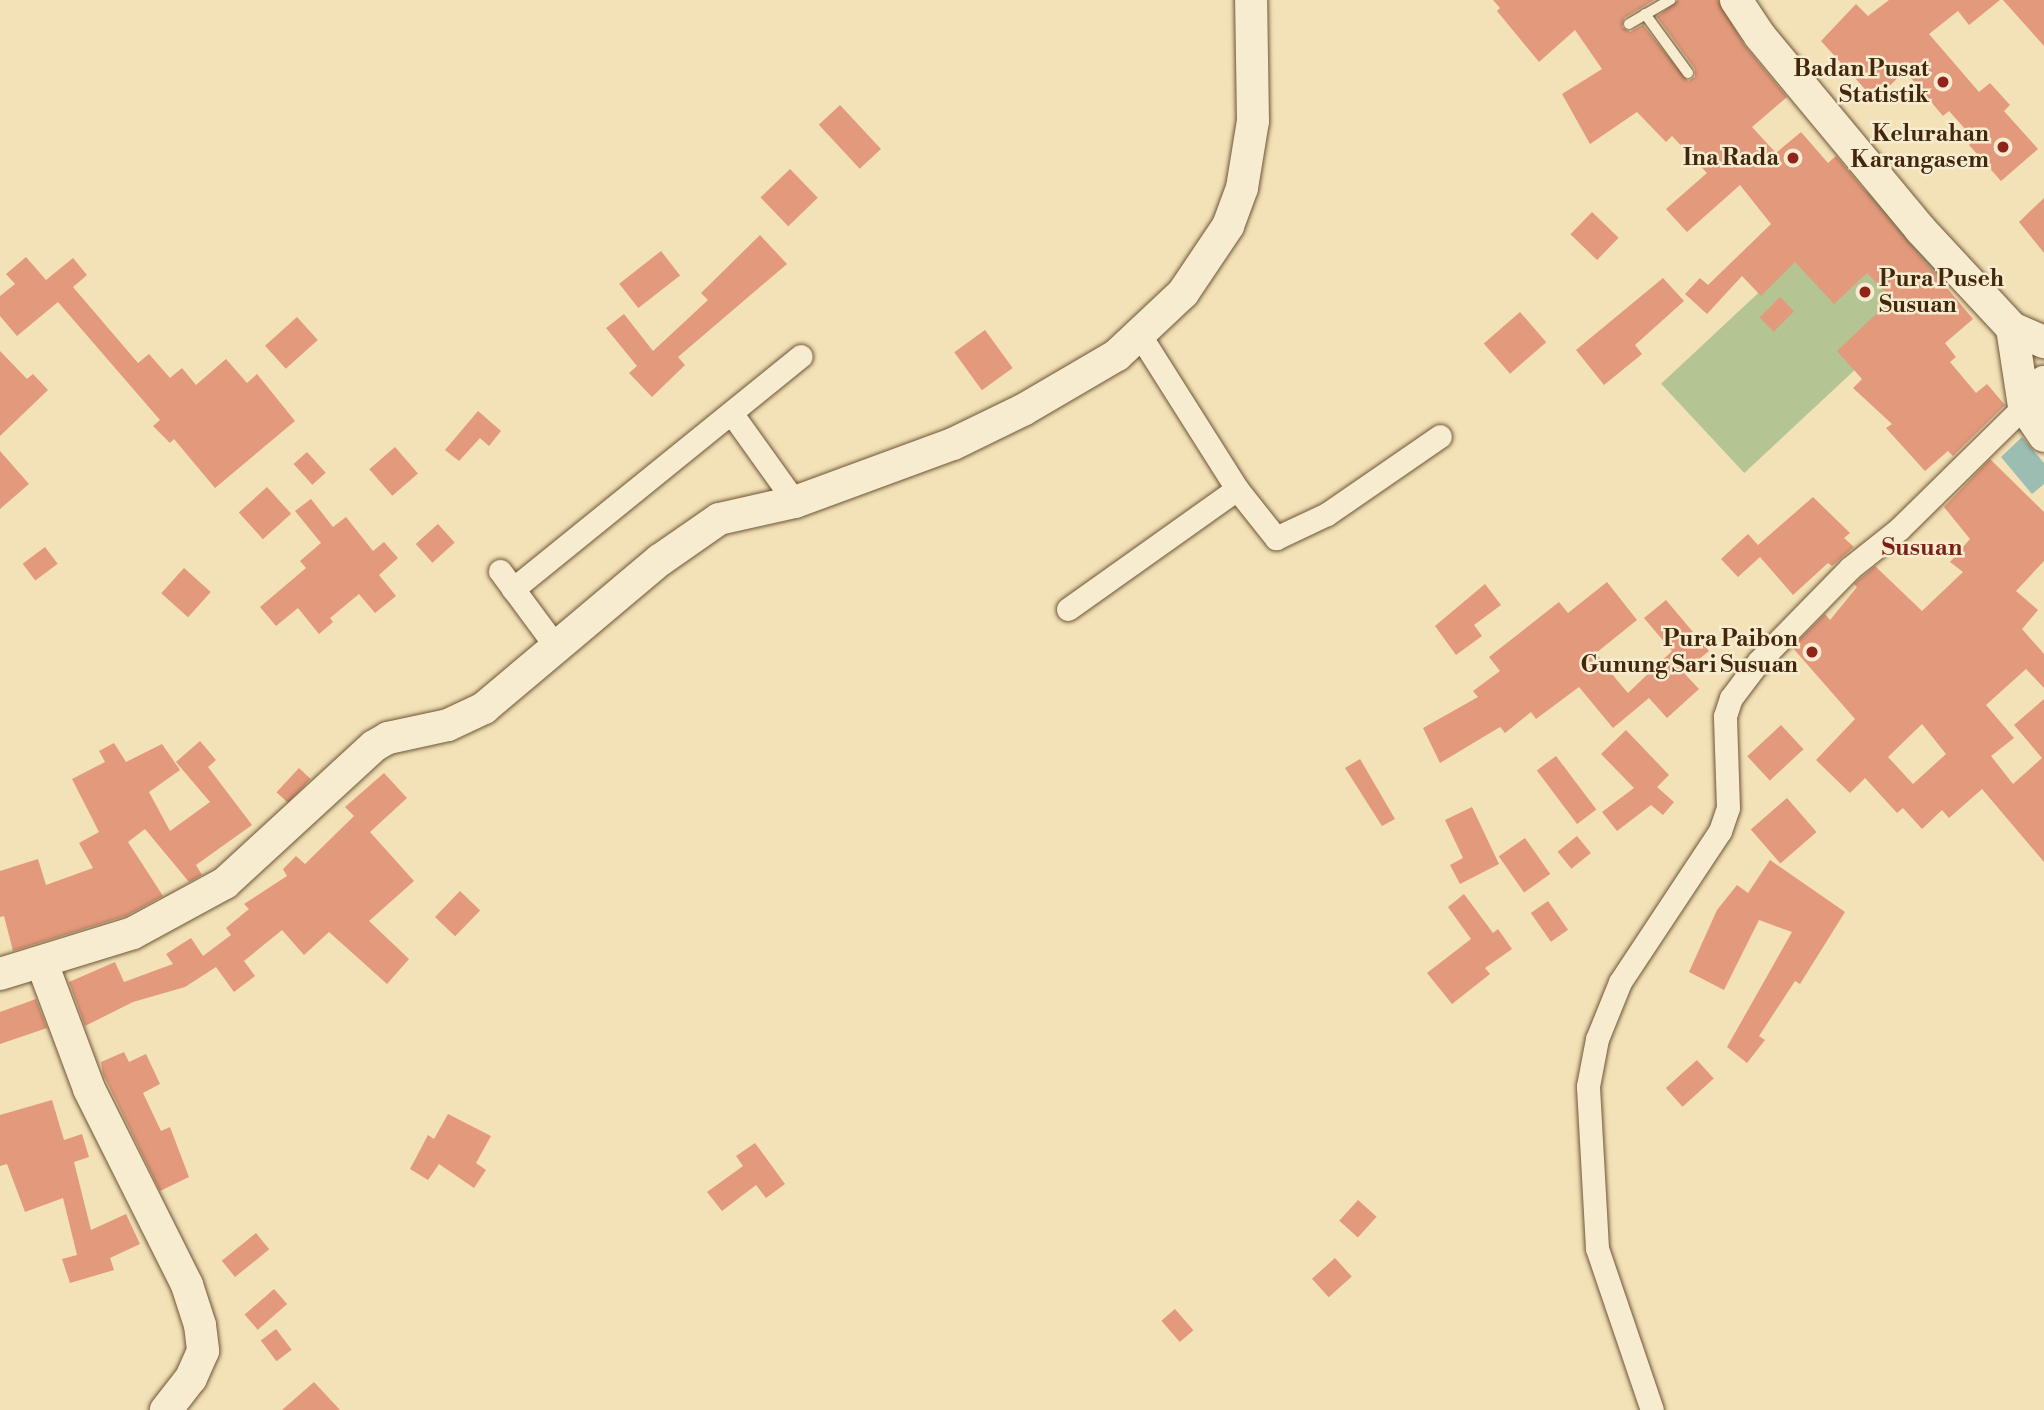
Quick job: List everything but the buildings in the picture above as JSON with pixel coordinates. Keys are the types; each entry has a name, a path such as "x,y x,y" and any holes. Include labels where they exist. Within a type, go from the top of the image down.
{"street":[{"path":"0,974 133,933 214,890 267,849 374,746 388,738 447,725 484,708 660,560 719,519 795,502 965,438 1089,373 1141,337 1208,261 1242,188 1253,121 1251,0"},
{"path":"1736,0 1760,36 1920,229 2012,328 2044,342"},
{"path":"2012,328 2034,394 2044,436"},
{"path":"1141,337 1237,489 1269,533 1285,536 1327,514 1440,436"},
{"path":"557,648 507,580 732,414 801,356"},
{"path":"1652,1410 1597,1248 1590,1193 1588,1086 1597,1039 1620,982 1720,831 1728,808 1725,716 1731,698 1759,660 1850,568 1899,529 2034,394"},
{"path":"732,414 795,502"},
{"path":"1068,608 1237,489"},
{"path":"42,963 89,1089 187,1285 200,1325 203,1351 191,1378 166,1410"}],"lane":[{"path":"1629,23 1670,0"},
{"path":"1645,14 1688,73"}],"green space":[{"path":"1871,188 1954,277 1744,473 1661,384"}],"water":[{"path":"2022,437 2044,463 2044,484 2032,494 2001,457"}],"place":[{"name":"Badan Pusat Statistik","path":"1943,82"},
{"name":"Kelurahan Karangasem","path":"2003,147"},
{"name":"Ina Rada","path":"1793,158"},
{"name":"Pura Puseh Susuan","path":"1865,292"},
{"name":"Pura Paibon Gunung Sari Susuan","path":"1812,652"}],"district":[{"name":"Susuan","path":"1922,549"}]}
